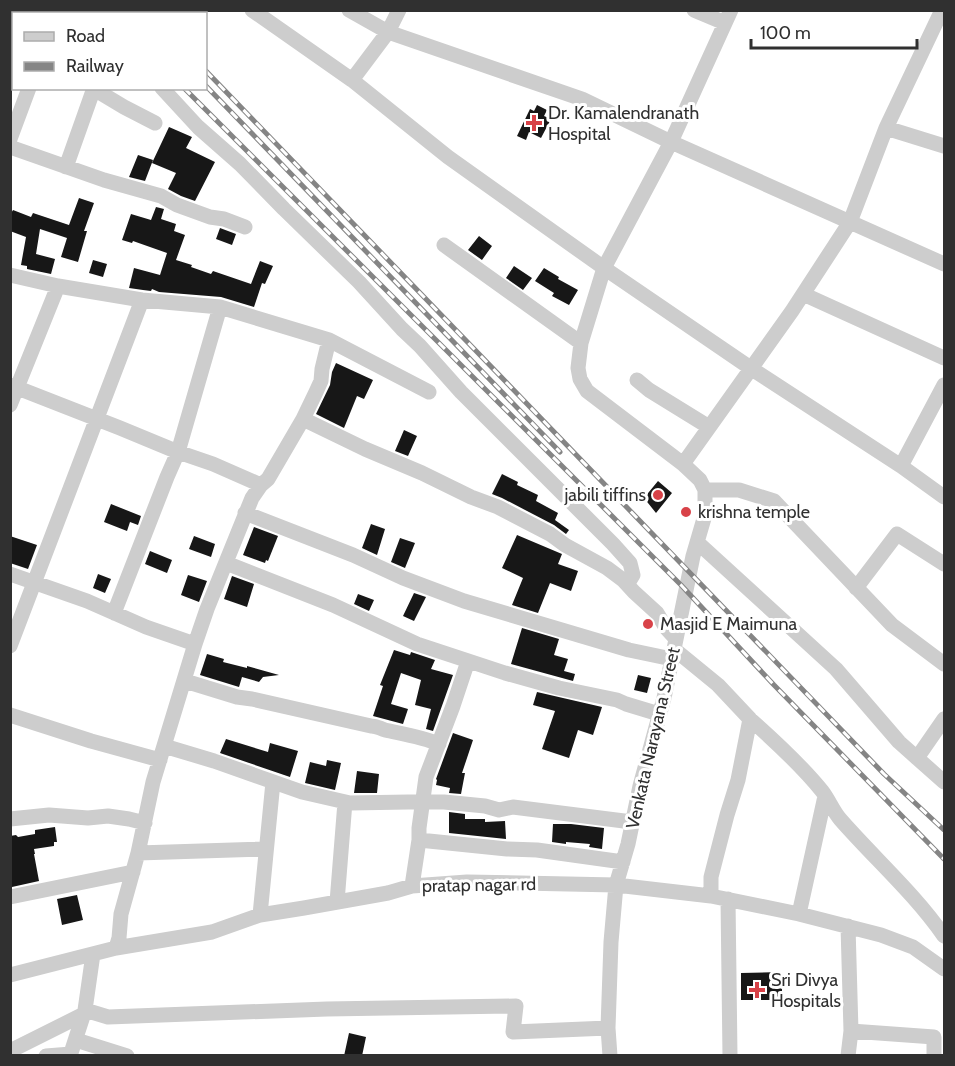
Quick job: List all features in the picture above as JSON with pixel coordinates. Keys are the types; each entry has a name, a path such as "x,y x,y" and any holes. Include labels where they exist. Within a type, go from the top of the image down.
{"street":[{"path":"349,10 388,32 582,99 671,142 945,264"},
{"path":"351,80 388,32 399,10"},
{"path":"694,10 728,17 671,142 604,268 581,343 578,368 580,379 587,391 683,464 700,480 705,490 740,490 774,501 892,625 945,663"},
{"path":"683,464 752,369 850,222 886,128 942,10"},
{"path":"253,11 351,80 448,157 604,268 945,497"},
{"path":"10,140 28,90"},
{"path":"66,167 94,90"},
{"path":"96,90 155,123"},
{"path":"164,90 198,127 240,164 359,282 461,392 621,552 630,563 633,575 630,580 623,580"},
{"path":"886,128 945,146"},
{"path":"10,147 113,183 161,196 177,205 245,227"},
{"path":"444,244 581,343"},
{"path":"10,275 58,286 142,300 220,307 329,340 429,392"},
{"path":"10,405 14,386 58,286"},
{"path":"803,294 945,358"},
{"path":"10,645 142,300"},
{"path":"114,613 178,452 220,307"},
{"path":"116,948 121,914 138,853 153,782 207,609 252,498 268,479 303,419 321,381 321,369 329,340"},
{"path":"637,380 649,390 709,427"},
{"path":"901,466 945,385"},
{"path":"14,386 261,485"},
{"path":"303,419 471,497 498,507 550,534 623,580 657,613 674,649 718,685 750,719 778,744 825,796 838,817 906,889 945,936"},
{"name":"Venkata Narayana Street","path":"610,1056 608,1028 611,942 616,885 659,714 693,556 705,515 705,490"},
{"path":"245,513 464,601 629,650 674,649"},
{"path":"856,588 897,534 945,564"},
{"path":"697,542 836,669 899,742 945,782"},
{"path":"226,563 326,602 405,640 505,673 617,700 659,714"},
{"path":"10,574 87,601 146,627 195,644"},
{"path":"412,886 426,777 468,661"},
{"path":"185,681 237,697 376,726 439,744"},
{"path":"10,715 91,741 214,761 322,797 356,804 408,801 464,804 500,810 513,807 632,822"},
{"path":"711,896 711,877 738,780 750,719"},
{"path":"917,758 945,719"},
{"path":"260,915 273,782"},
{"path":"800,914 825,796"},
{"path":"338,902 345,802"},
{"path":"10,819 49,815 88,818 108,816 145,823"},
{"path":"419,840 537,850 623,862"},
{"path":"138,853 266,849"},
{"path":"10,897 133,872"},
{"name":"pratap nagar rd","path":"10,975 116,948 212,932 260,915 388,893 412,886 467,882 616,885 728,899 800,914 881,935 913,947 945,969"},
{"path":"728,899 730,1056"},
{"path":"848,926 851,1031 848,1056"},
{"path":"72,1050 85,1012 93,954"},
{"path":"10,1051 85,1012 108,1017 327,1009 516,1006 513,1032 608,1028"},
{"path":"851,1031 934,1036 934,1056"},
{"path":"46,1056 72,1050 127,1056"}],"building":[{"path":"537,105 547,110 544,116 551,119 541,138 529,132 526,140 517,136 530,109 534,111"},
{"path":"169,127 192,137 186,148 215,162 195,201 168,189 176,173 152,163"},
{"path":"138,155 153,160 145,181 129,177"},
{"path":"79,198 94,203 84,231 87,231 78,262 61,257 67,238 40,229 36,254 55,259 51,274 27,269 27,266 21,265 26,237 10,231 10,215 13,210 31,217 33,213 69,225"},
{"path":"156,207 164,209 161,219 176,224 174,231 185,235 176,260 211,274 213,271 251,284 260,261 273,266 265,284 262,283 254,307 221,297 129,288 134,268 160,275 167,253 133,241 132,243 122,240 131,214 151,220"},
{"path":"220,228 236,234 232,245 216,239"},
{"path":"479,236 492,246 482,260 468,250"},
{"path":"93,260 107,264 103,277 89,273"},
{"path":"514,266 532,278 523,290 506,278"},
{"path":"544,268 578,290 569,305 552,296 554,293 535,281"},
{"path":"336,363 373,380 364,399 357,396 344,428 316,414 330,385"},
{"path":"404,430 417,436 408,456 395,451"},
{"path":"502,474 518,482 517,485 538,495 536,501 558,513 555,520 569,530 566,534 554,525 492,494"},
{"name":"jabili tiffins","path":"658,481 672,493 656,513 644,498"},
{"path":"111,504 141,516 138,525 130,522 127,531 104,522"},
{"path":"371,524 385,529 377,555 362,548"},
{"path":"254,527 278,536 268,561 266,560 265,563 243,555"},
{"path":"517,535 562,554 558,564 578,571 571,591 550,583 538,613 512,605 523,578 502,568"},
{"path":"10,536 37,545 28,569 10,563"},
{"path":"194,536 215,544 211,557 189,549"},
{"path":"400,538 415,543 405,568 391,562"},
{"path":"150,551 172,560 167,573 145,564"},
{"path":"98,574 111,579 105,593 93,588"},
{"path":"188,575 207,581 199,602 181,595"},
{"path":"232,576 254,584 247,607 224,599"},
{"path":"414,593 426,597 414,621 403,616"},
{"path":"358,594 374,600 369,611 354,604"},
{"path":"522,628 559,639 554,655 568,659 564,671 575,674 573,681 511,664"},
{"path":"394,650 410,655 411,652 435,660 431,669 453,675 433,731 426,729 431,709 415,705 421,680 401,673 391,704 408,709 403,724 373,716 383,686 380,685"},
{"path":"207,654 224,659 223,662 279,675 263,677 259,682 242,677 239,687 200,675"},
{"path":"638,675 651,678 647,693 634,690"},
{"path":"537,692 602,707 593,735 578,730 569,758 542,749 555,711 533,705"},
{"path":"453,733 473,740 462,773 465,773 461,794 449,793 450,788 436,785 436,779"},
{"path":"226,739 268,752 270,743 298,751 290,777 220,753"},
{"path":"327,760 341,763 335,790 305,783 310,762 326,766"},
{"path":"357,771 379,774 377,793 354,793"},
{"path":"449,812 465,814 465,819 485,819 485,822 505,821 506,839 449,833"},
{"path":"553,824 604,828 602,849 589,847 590,844 552,842"},
{"path":"55,827 57,842 54,842 54,846 34,849 39,881 12,887 10,836 35,834 35,830"},
{"path":"77,895 83,920 62,925 57,899"},
{"path":"782,972 782,1000 741,1000 741,973"},
{"path":"349,1033 366,1037 362,1056 344,1056"}],"railway":[{"path":"207,72 884,774 944,830"},
{"path":"207,87 560,452"},
{"path":"186,90 681,585 774,685 944,859"}],"place":[{"name":"Dr. Kamalendranath Hospital","path":"534,123"},
{"name":"jabili tiffins","path":"658,495"},
{"name":"krishna temple","path":"686,512"},
{"name":"Masjid E Maimuna","path":"648,624"},
{"name":"Sri Divya Hospitals","path":"757,990"}]}
